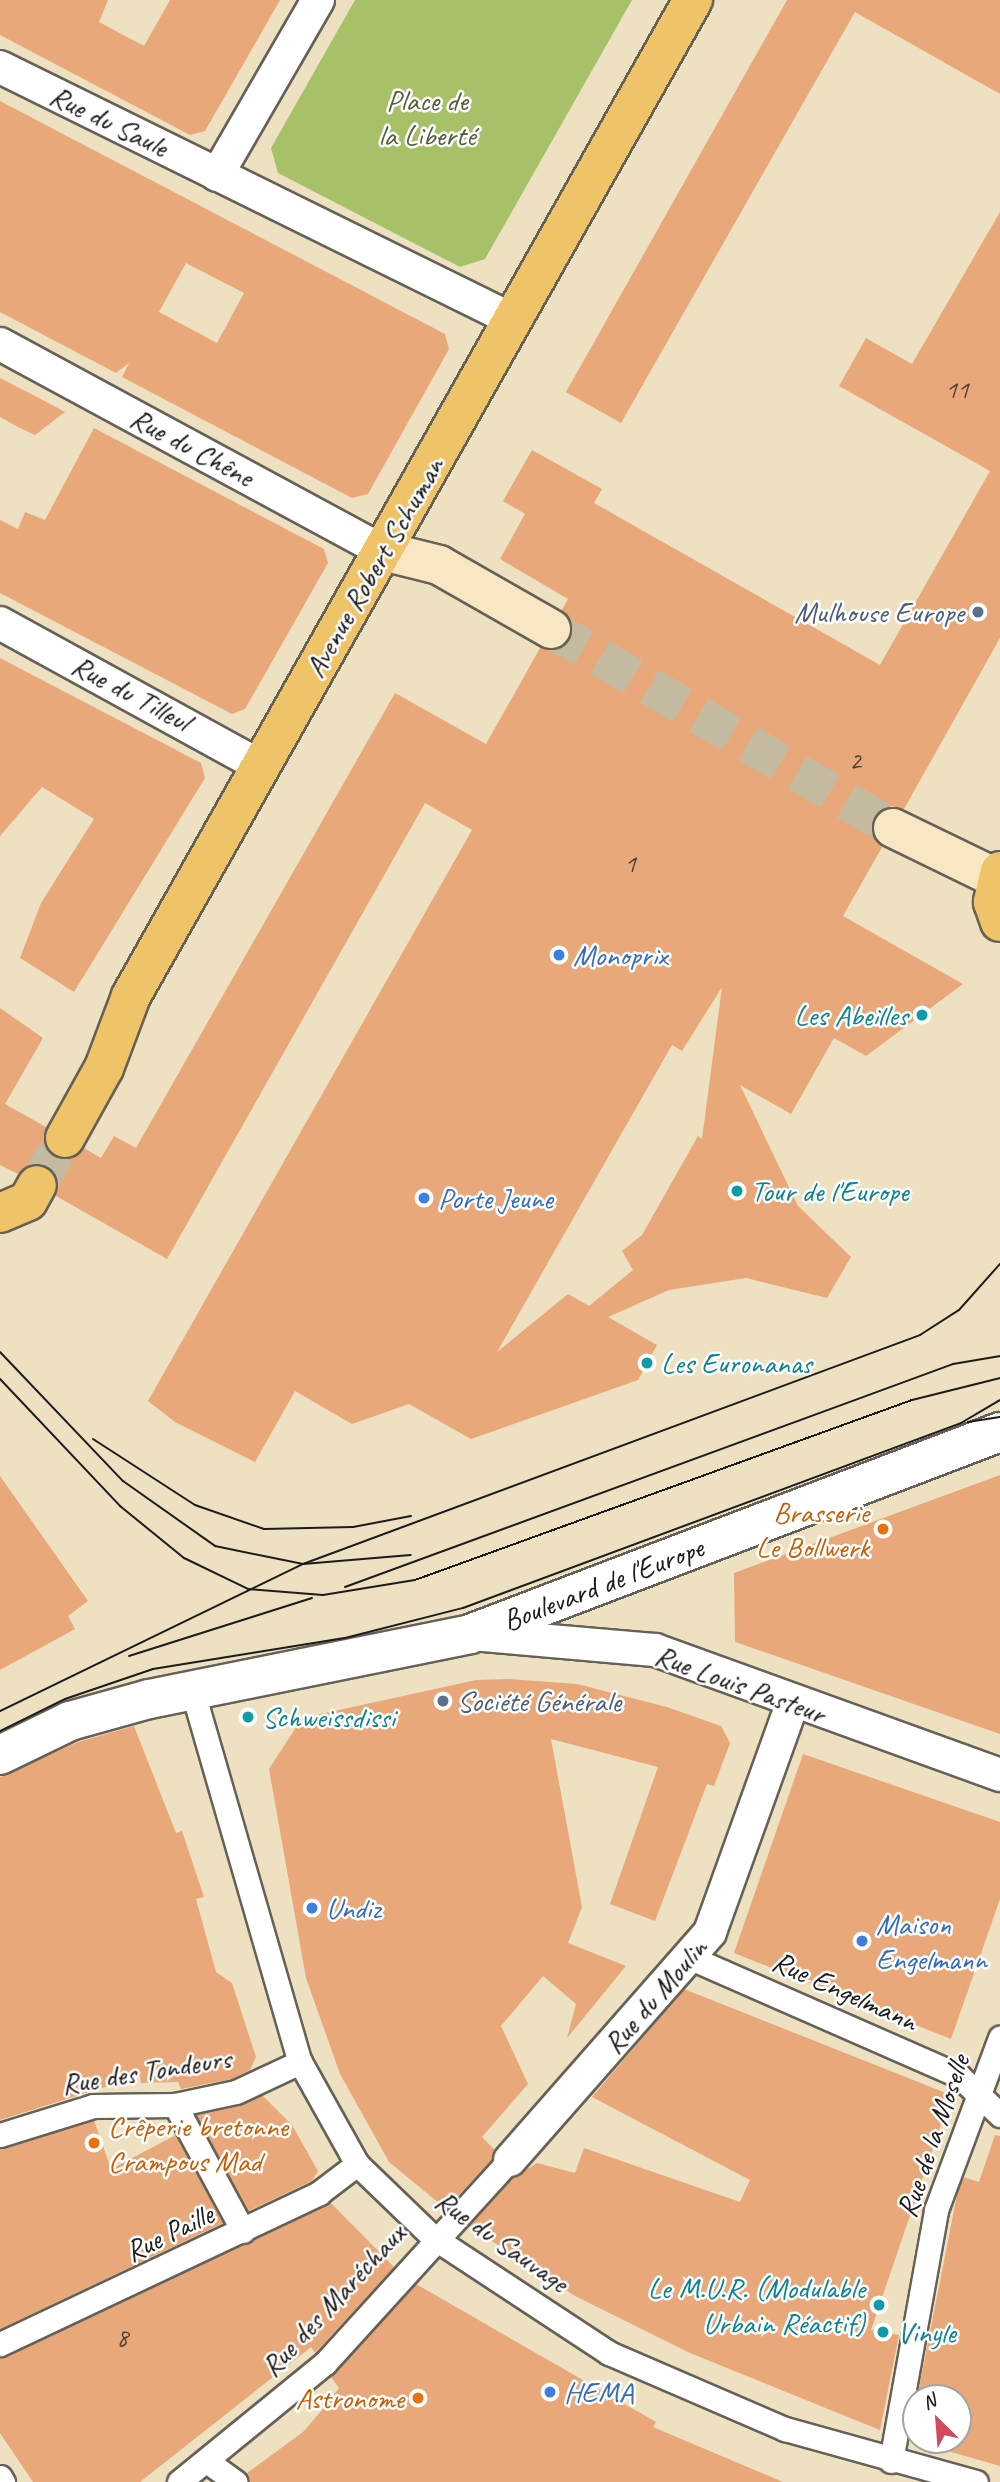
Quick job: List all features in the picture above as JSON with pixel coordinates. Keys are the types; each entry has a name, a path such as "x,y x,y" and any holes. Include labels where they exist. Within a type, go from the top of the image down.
{"main road":[{"name":"Avenue Robert Schuman","path":"65,1138 104,1068 131,996 693,0"},
{"path":"383,551 439,565 551,629"},
{"path":"893,828 999,875 993,902 1000,922"}],"street":[{"path":"318,0 217,175 513,320"},
{"name":"Rue du Saule","path":"0,67 217,175"},
{"name":"Rue du Chêne","path":"0,344 383,551"},
{"name":"Rue du Tilleul","path":"0,623 260,766"},
{"name":"Boulevard de l'Europe","path":"0,1755 70,1721 191,1689 470,1634 1000,1432"},
{"name":"Rue Louis Pasteur","path":"470,1634 655,1650 792,1703 1000,1775"},
{"name":"Rue du Sauvage","path":"191,1689 300,2062 357,2164 434,2238 610,2353 785,2429 891,2461 975,2482"},
{"name":"Rue du Moulin","path":"434,2238 510,2160 691,1958 710,1932 792,1703"},
{"name":"Rue Engelmann","path":"691,1958 958,2075 1000,2115"},
{"name":"Rue de la Moselle","path":"891,2461 936,2210 981,2097 1000,2038"},
{"name":"Rue des Tondeurs","path":"0,2135 93,2106 174,2105 236,2092 300,2062"},
{"path":"174,2105 243,2231"},
{"name":"Rue Paille","path":"0,2344 319,2193 357,2164"},
{"name":"Rue des Maréchaux","path":"179,2482 208,2462 325,2363 434,2238"},
{"path":"208,2462 236,2482"},
{"path":"0,2477 3,2482"}],"green space":[{"name":"Place de la Liberté","path":"355,0 632,0 485,259 460,267 278,173 271,148"}],"building":[{"path":"0,0 108,0 99,22 144,46 170,0 280,0 205,131 190,135 0,35"},
{"path":"787,0 1000,0 1000,94 855,12 621,423 566,392"},
{"path":"0,101 445,334 449,349 368,494 352,498 122,377 129,363 116,373 0,312","holes":["186,263 244,293 217,343 159,312"]},
{"path":"1000,212 1000,638 904,809 891,806 874,818 871,830 882,847 843,916 963,984 866,1056 834,1038 791,1114 740,1085 798,1206 851,1257 827,1298 746,1278 669,1290 608,1317 657,1345 638,1380 471,1439 409,1404 352,1424 295,1391 255,1462 175,1422 148,1401 472,830 425,803 167,1259 56,1196 56,1174 47,1166 26,1166 18,1174 0,1165 0,1008 43,1038 5,1104 46,1127 47,1150 65,1160 84,1148 101,1158 114,1136 136,1148 395,693 486,744 540,648 561,648 570,639 570,619 562,610 568,599 500,559 525,514 503,501 532,450 602,489 594,503 880,665 990,471 839,386 866,338 912,364","holes":["722,987 702,1139 698,1136 642,1235 622,1251 633,1270 589,1306 568,1294 497,1352 672,1045 682,1051"]},
{"path":"0,378 65,412 35,435 18,427 0,417"},
{"path":"94,428 324,549 328,563 245,709 232,714 0,593 0,520 18,529 25,512 45,520"},
{"path":"0,658 201,763 205,778 74,992 20,958 41,903 94,819 42,787 0,836"},
{"path":"1000,1475 1000,1734 735,1642 734,1573"},
{"path":"0,1476 88,1601 68,1616 75,1629 0,1670"},
{"path":"509,1679 577,1684 667,1707 721,1726 730,1743 714,1786 707,1784 655,1921 610,1904 658,1767 551,1739 582,1907 568,1943 626,1966 567,2038 576,2004 543,1976 501,2026 528,2084 482,2137 495,2150 492,2159 446,2209 389,2162 340,2074 306,1978 269,1769 302,1718 476,1680"},
{"path":"134,1726 176,1833 182,1831 204,1897 196,1899 216,1972 232,1983 256,2057 250,2070 232,2079 181,2089 178,2082 141,2083 140,2076 0,2120 0,1777 78,1742"},
{"path":"803,1754 1000,1822 1000,1899 951,2039 734,1953"},
{"path":"684,1989 951,2095 871,2330 899,2335 880,2430 690,2353 575,2296 469,2226 513,2178 537,2163 575,2173 584,2148 740,2202 750,2180 592,2097"},
{"path":"262,2095 292,2125 318,2171 312,2181 248,2211 196,2115"},
{"path":"94,2120 111,2169 176,2135 223,2223 0,2329 0,2149"},
{"path":"995,2135 1000,2136 1000,2466 958,2454 972,2454 972,2384 920,2384 958,2190 963,2177 979,2182"},
{"path":"330,2202 394,2267 315,2353 311,2347 140,2482 33,2482 0,2433 0,2358"},
{"path":"416,2284 656,2422 653,2427 783,2482 250,2482 247,2473 303,2432 322,2410 339,2388 331,2377"}],"tunnel":[{"path":"551,629 893,828"},
{"path":"37,1185 65,1138"}],"tram line":[{"path":"0,1711 303,1564 920,1335 959,1310 1000,1264"},
{"path":"0,1352 123,1481 215,1546 303,1564 411,1555"},
{"path":"345,1587 953,1364 1000,1356"},
{"path":"0,1379 120,1506 184,1558 248,1589 323,1595 415,1580 912,1400 1000,1378"},
{"path":"0,1731 65,1699 153,1669 345,1638 463,1608 961,1423 1000,1400"},
{"path":"968,1422 1000,1417"},
{"path":"93,1439 195,1505 264,1529 353,1527 411,1516"},
{"path":"129,1656 312,1598"}],"place":[{"name":"Mulhouse Europe","path":"978,612"},
{"name":"Monoprix","path":"559,955"},
{"name":"Les Abeilles","path":"922,1015"},
{"name":"Tour de l'Europe","path":"737,1191"},
{"name":"Porte Jeune","path":"424,1198"},
{"name":"Les Euronanas","path":"647,1363"},
{"name":"Brasserie Le Bollwerk","path":"883,1529"},
{"name":"Société Générale","path":"443,1701"},
{"name":"Schweissdissi","path":"248,1717"},
{"name":"Undiz","path":"312,1908"},
{"name":"Maison Engelmann","path":"862,1941"},
{"name":"Crêperie bretonne Crampous Mad","path":"94,2143"},
{"name":"Le M.U.R. (Modulable Urbain Réactif)","path":"879,2305"},
{"name":"Vinyle","path":"883,2332"},
{"name":"HEMA","path":"550,2392"},
{"name":"Astronome","path":"418,2398"}]}
